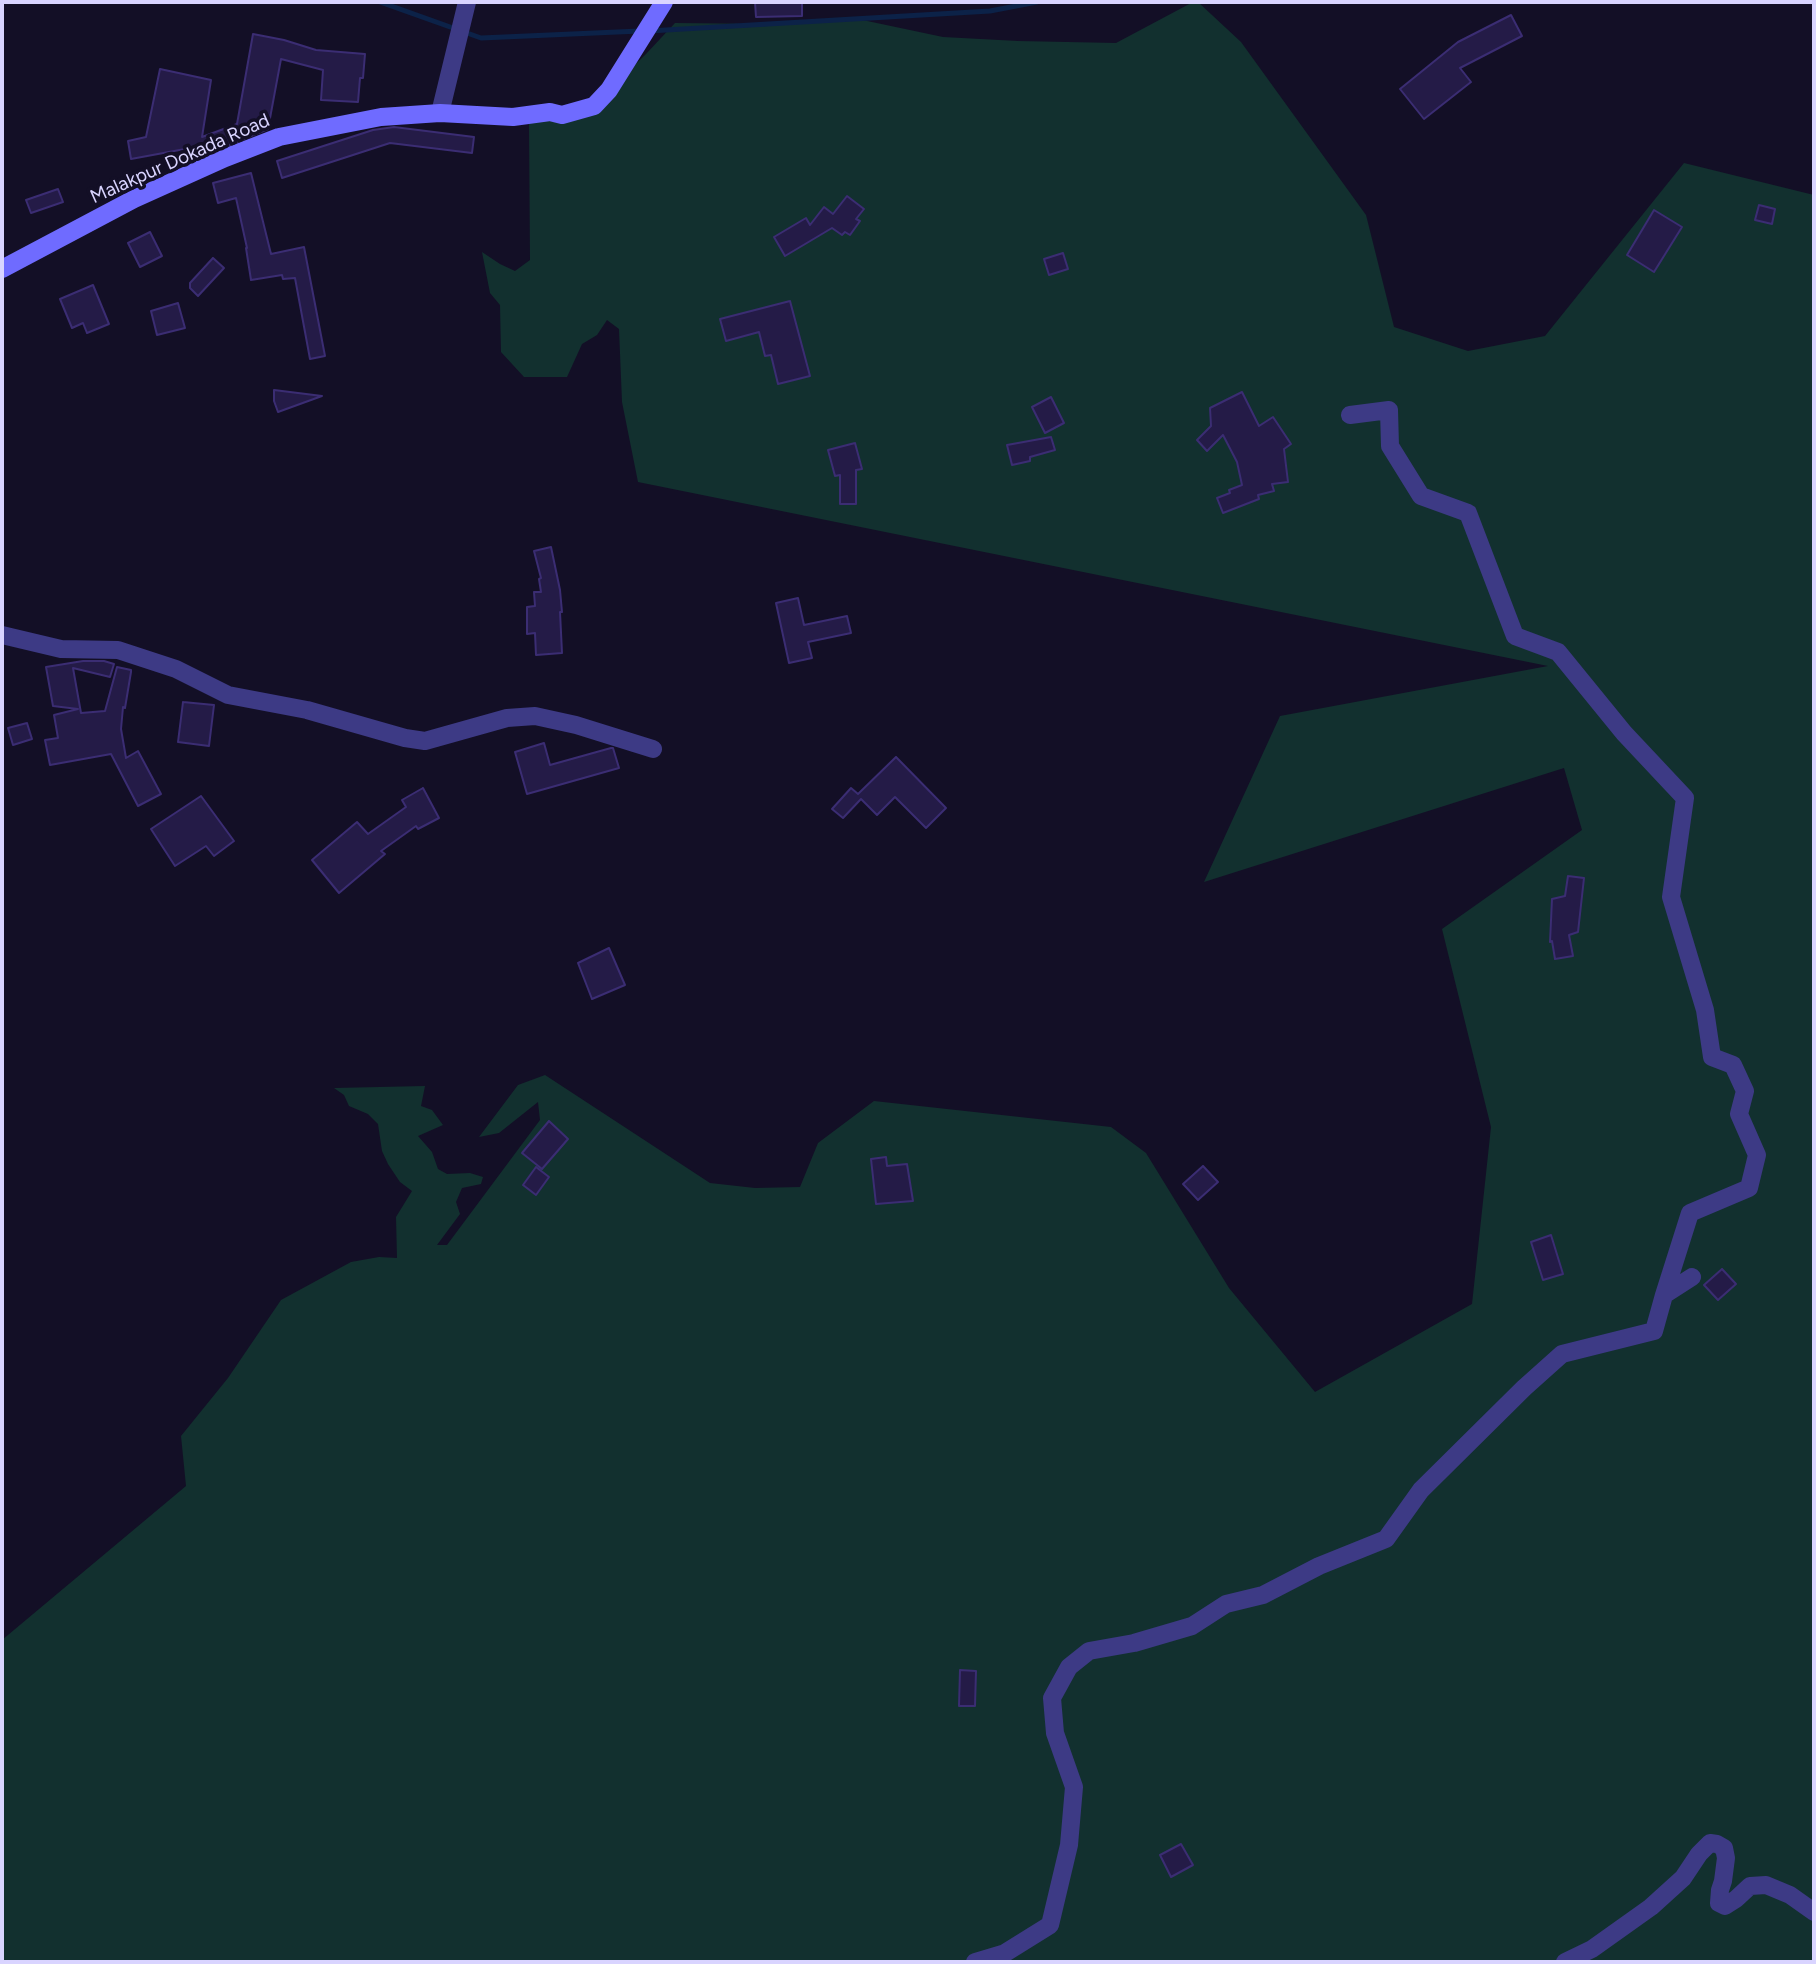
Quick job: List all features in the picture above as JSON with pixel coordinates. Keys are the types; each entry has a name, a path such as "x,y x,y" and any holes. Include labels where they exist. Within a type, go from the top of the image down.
{"street":[{"path":"440,113 467,2"},
{"name":"Malakpur Dokada Road","path":"2,270 134,199 279,137 381,117 440,113 513,117 550,112 562,115 594,106 609,90 664,2"},
{"path":"975,1962 1004,1953 1050,1925 1069,1845 1074,1787 1055,1733 1052,1698 1069,1667 1089,1651 1134,1643 1192,1626 1226,1604 1263,1595 1319,1566 1386,1538 1421,1490 1562,1354 1654,1331 1690,1213 1749,1188 1757,1156 1740,1114 1745,1091 1732,1065 1712,1057 1705,1010 1671,897 1685,798 1624,733 1558,652 1515,636 1468,513 1421,496 1390,446 1389,410 1350,415"},
{"path":"2,635 61,649 118,650 176,668 228,695 307,710 405,738 425,741 507,718 535,716 576,725 653,749"},
{"path":"1664,1295 1692,1277"},
{"path":"1565,1962 1592,1949 1651,1907 1683,1878 1710,1843 1724,1848 1726,1858 1719,1903 1725,1906 1751,1886 1766,1885 1790,1895 1814,1912"}],"green space":[{"path":"1193,2 1198,2 1241,42 1366,215 1394,327 1468,351 1545,336 1684,163 1814,195 1814,1962 2,1962 2,1640 186,1486 181,1436 228,1378 281,1300 351,1262 379,1257 397,1258 396,1217 412,1191 400,1182 388,1164 382,1151 378,1124 368,1114 349,1106 344,1095 334,1088 425,1086 421,1106 432,1110 443,1125 418,1136 432,1152 438,1169 447,1174 470,1173 483,1177 481,1184 462,1188 456,1202 460,1214 437,1245 447,1245 540,1120 538,1102 499,1133 479,1137 518,1085 545,1075 710,1183 755,1188 800,1187 818,1143 874,1101 1111,1127 1146,1153 1229,1288 1315,1392 1472,1304 1491,1127 1442,929 1582,830 1564,768 1204,882 1280,716 1548,666 638,482 622,402 619,329 607,320 597,335 582,344 567,377 524,377 501,352 500,305 490,293 482,252 515,271 530,260 529,123 562,115 609,90 675,23 771,24 853,18 943,37 1116,43"}],"building":[{"path":"755,2 802,2 802,16 756,17"},
{"path":"1511,15 1522,36 1460,68 1471,82 1424,119 1400,89 1458,42"},
{"path":"253,34 316,50 365,54 358,102 321,100 323,70 281,59 268,129 186,163 185,149 131,159 128,141 146,137 160,69 211,80 202,137 237,124"},
{"path":"394,127 474,137 472,153 390,143 282,178 277,161 373,130"},
{"path":"251,173 271,254 304,247 325,356 310,359 295,278 283,279 282,275 251,280 236,198 218,203 213,183"},
{"path":"58,189 63,202 31,213 26,200"},
{"path":"847,196 864,209 856,219 860,221 850,235 845,232 842,235 832,228 785,256 774,237 806,218 810,225 824,207 833,214"},
{"path":"1759,205 1775,209 1772,224 1755,220"},
{"path":"1654,210 1682,227 1654,272 1627,255"},
{"path":"150,232 162,256 140,267 128,243"},
{"path":"1063,253 1068,269 1049,275 1044,259"},
{"path":"213,258 224,268 198,296 190,288 190,283"},
{"path":"93,285 109,324 87,333 83,323 72,328 60,299"},
{"path":"790,301 810,376 778,384 771,355 765,356 759,332 726,341 720,319"},
{"path":"178,303 185,328 157,335 151,311"},
{"path":"274,390 322,396 278,412"},
{"path":"1242,392 1259,426 1273,417 1291,444 1284,449 1288,482 1272,484 1274,491 1258,495 1259,499 1223,513 1217,498 1242,485 1237,462 1223,435 1207,451 1197,440 1211,426 1210,408"},
{"path":"1051,397 1064,423 1045,433 1032,407"},
{"path":"1051,437 1055,450 1030,457 1030,461 1012,465 1007,445"},
{"path":"855,443 862,469 856,470 856,504 840,504 840,475 835,476 828,450"},
{"path":"551,547 560,590 562,653 536,655 535,633 527,634 527,607 535,606 534,592 541,592 541,578 534,551"},
{"path":"798,598 804,625 847,616 851,633 808,642 812,658 789,663 776,603"},
{"path":"83,661 114,664 110,677 73,668 81,713 105,711 117,667 131,670 121,729 126,758 138,751 161,794 138,806 111,754 50,765 45,740 58,738 54,715 78,709 53,706 46,667"},
{"path":"183,702 214,705 209,746 178,742"},
{"path":"27,723 32,739 13,745 8,728"},
{"path":"544,743 550,765 613,748 619,768 527,794 515,752"},
{"path":"896,757 946,808 926,828 895,797 877,815 861,799 843,818 832,809 851,788 858,794"},
{"path":"423,788 439,818 418,829 416,826 381,851 385,854 339,893 312,860 357,822 368,834 406,807 402,800"},
{"path":"201,796 234,841 214,856 206,846 175,866 151,829"},
{"path":"1568,876 1584,878 1578,932 1569,935 1573,956 1555,959 1552,941 1550,942 1552,899 1565,896"},
{"path":"609,948 625,985 592,999 578,963"},
{"path":"549,1121 568,1139 542,1169 522,1153"},
{"path":"886,1157 887,1166 907,1164 913,1201 876,1204 871,1159"},
{"path":"1203,1166 1218,1182 1198,1200 1183,1184"},
{"path":"536,1167 549,1177 536,1195 523,1185"},
{"path":"1551,1235 1563,1274 1543,1280 1531,1242"},
{"path":"1722,1269 1736,1284 1718,1300 1704,1285"},
{"path":"960,1670 976,1671 975,1706 959,1706"},
{"path":"1181,1844 1193,1865 1171,1877 1160,1855"}],"waterway":[{"path":"380,2 481,38 640,31"},
{"path":"649,31 990,11 1037,2"}]}
